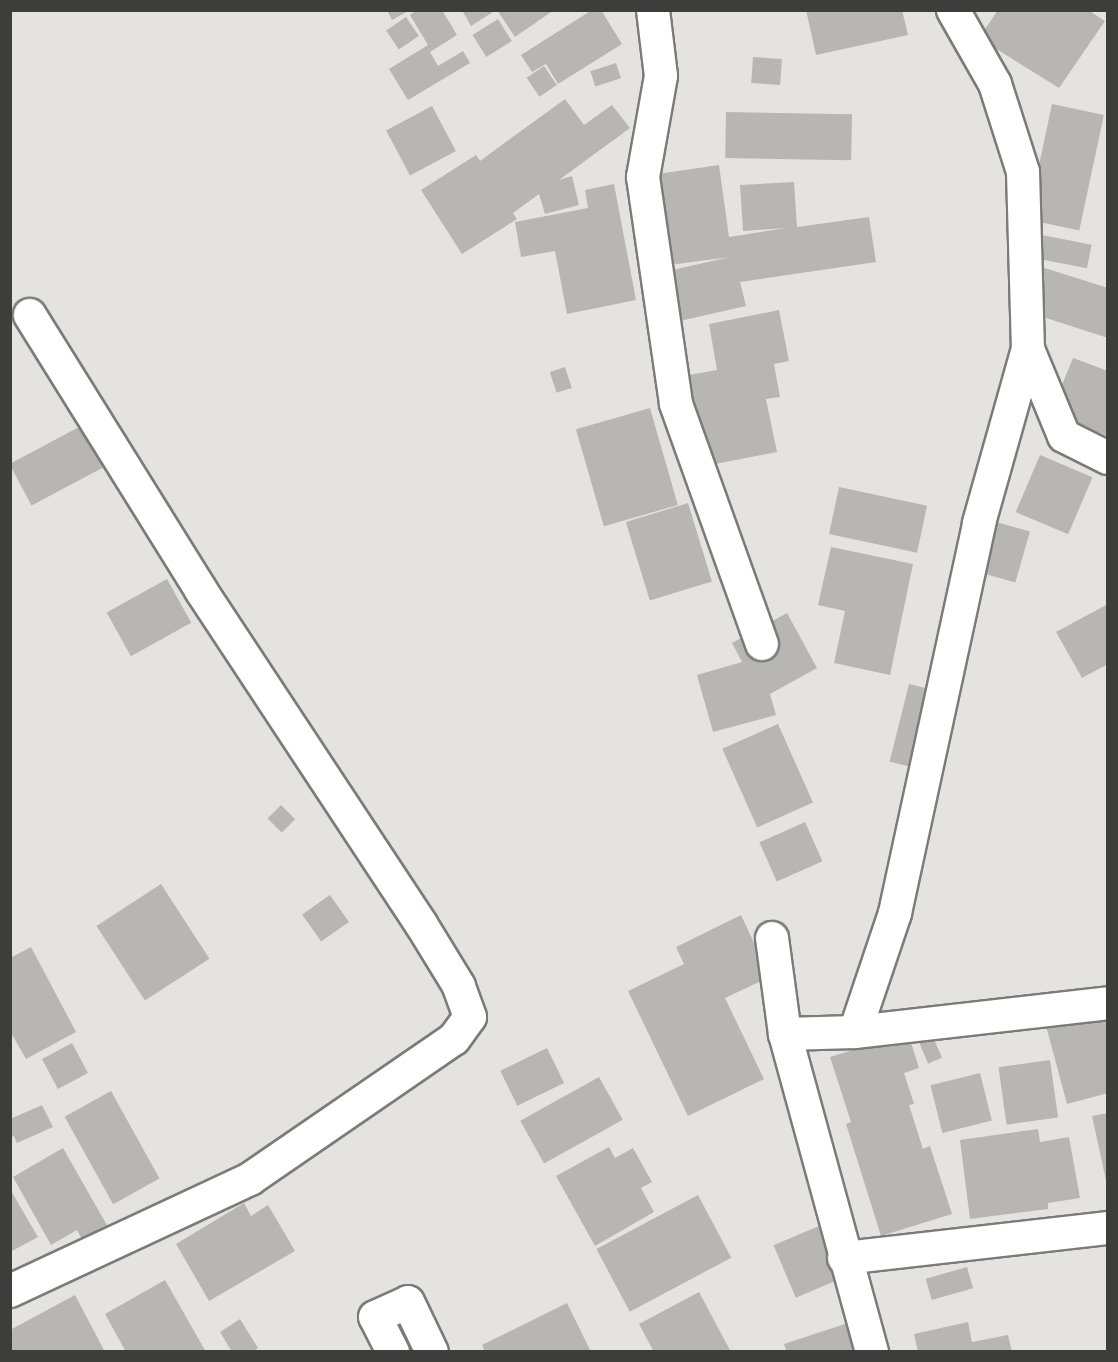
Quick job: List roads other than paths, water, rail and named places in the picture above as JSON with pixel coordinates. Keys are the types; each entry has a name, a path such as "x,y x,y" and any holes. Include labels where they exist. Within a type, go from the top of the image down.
{"street":[{"path":"653,10 661,76 643,177 676,404 762,644"},
{"path":"855,1032 895,913 979,523 1028,349 1023,172 995,84 953,10"},
{"path":"10,1291 250,1179 454,1039 470,1017 459,986 421,924 201,590 30,315"},
{"path":"1028,349 1064,436 1107,458"},
{"path":"772,938 785,1034 844,1258 872,1352"},
{"path":"785,1034 855,1032 1107,1003"},
{"path":"844,1258 1107,1228"},
{"path":"393,1352 375,1317 408,1302 432,1352"}]}
